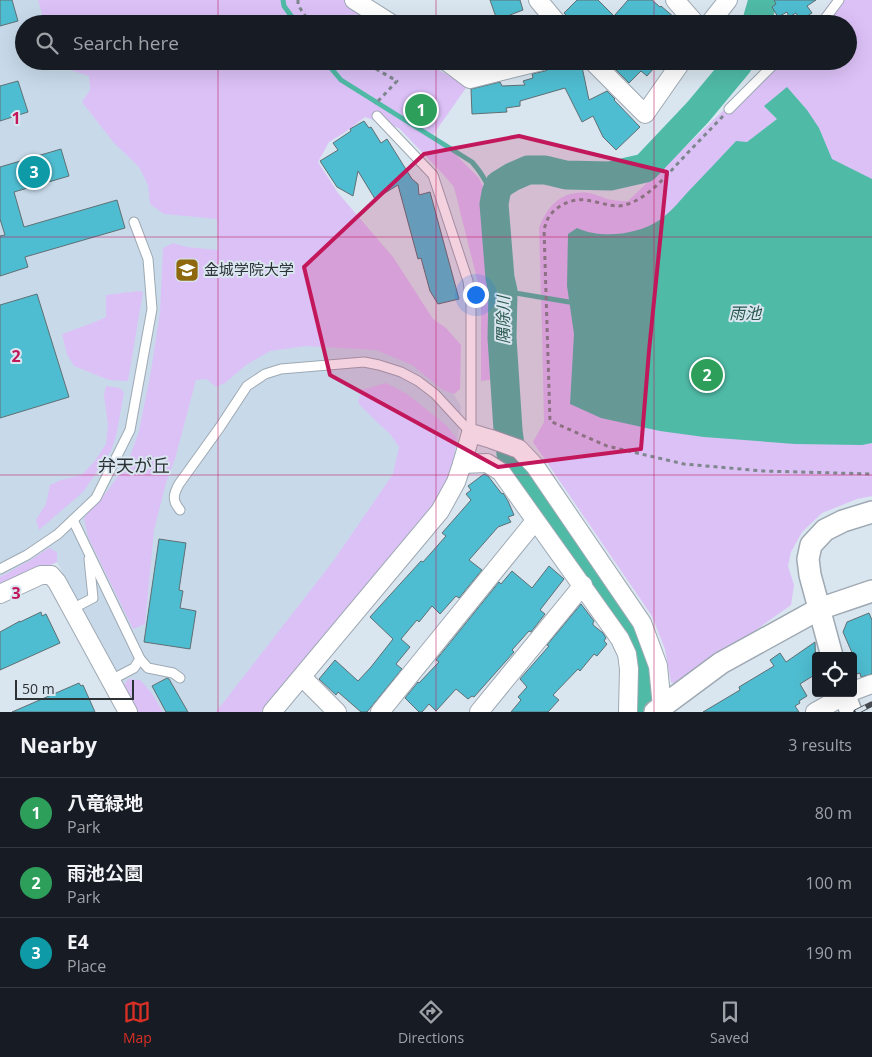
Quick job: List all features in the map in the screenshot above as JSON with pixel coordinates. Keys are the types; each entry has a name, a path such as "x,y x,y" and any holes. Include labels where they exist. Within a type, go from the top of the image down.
{"street":[{"path":"354,0 379,15"},
{"path":"538,0 550,15"},
{"path":"675,0 688,15"},
{"path":"716,15 728,0"},
{"path":"458,70 470,79 506,70"},
{"path":"601,70 645,114 676,70"},
{"path":"272,712 440,511 456,482 471,433 519,449 535,466 642,623 658,666 659,709"},
{"path":"462,464 487,463 501,472 620,639 628,654 628,712"},
{"path":"831,652 810,575 808,559 811,545 825,530 843,521 872,512"},
{"path":"380,712 535,521"},
{"path":"0,594 41,576 51,576 58,582 128,712"},
{"path":"479,712 582,585"},
{"path":"659,709 721,663 819,609 872,591"},
{"path":"302,677 337,712"},
{"path":"857,692 872,684"},
{"path":"815,712 848,697"}],"lane":[{"path":"828,15 839,0"},
{"path":"730,109 768,70"},
{"path":"377,116 433,175 468,281 471,304 471,433"},
{"path":"0,569 27,555 58,534 96,498 130,430 152,309 148,259 134,222"},
{"path":"180,510 175,504 175,493 179,484 248,386 265,374 281,368 364,362 401,372 418,381 435,394 471,433"},
{"path":"73,520 140,659 148,668 173,673 180,678"},
{"path":"72,609 93,598 89,553"},
{"path":"111,680 134,668 140,659"}],"path":[{"path":"298,0 298,5 305,15"},
{"path":"370,107 397,81 378,70"},
{"path":"730,109 657,185 639,199 626,205 617,206 608,206 582,199 570,201 558,207 549,216 544,229 550,421 607,446 684,464 763,471 872,474"}],"highlighted area":[{"path":"519,136 667,172 641,449 498,467 330,375 304,267 424,154"}],"shaded area":[{"name":"金城学院大学","path":"0,0 228,0 249,15 15,15 15,70 314,70 295,146 461,406 459,431 450,478 261,712 136,712 57,562 0,588"},
{"path":"38,0 344,0 367,15 42,15"},
{"path":"832,0 872,0 872,496 857,499 822,513 802,532 791,552 788,566 794,585 791,605 719,656 675,684 671,682 665,649 652,616 533,442 544,422 539,228 552,206 557,201 571,194 589,193 618,201 628,201 763,70 857,70 857,15 821,15"},
{"path":"70,70 439,70 468,85 433,135 444,143 478,177 484,188 489,250 499,295 496,379 481,381 481,295 454,187 399,128 365,117 329,142 318,162 338,193 393,257 433,319 446,328 461,345 460,389 454,394 443,390 412,365 376,350 306,346 270,351 246,365 225,383 216,387 207,379 196,380 154,530 145,624 133,629 88,537 84,518 109,489 128,462 139,431 160,312 163,248 173,243 187,247 218,250 217,219 164,214 150,204 148,185 139,167 114,143 82,102 90,90 89,76"},
{"path":"143,292 128,381 109,380 74,366 67,354 62,334 106,317 106,295"},
{"path":"386,383 407,394 447,426 457,439 450,478 416,531 261,712 216,712 334,560 393,474 399,447 390,434 358,403 361,390"},
{"path":"106,386 120,388 124,393 116,436 111,451 83,492 39,530 36,520 46,504 50,485 82,475 94,462 106,444 108,426 104,395"},
{"path":"49,548 57,552 57,562 0,588 0,577"},
{"path":"128,679 140,680 151,692 163,712 136,712 123,687"}],"water":[{"name":"雨池","path":"787,87 807,110 819,128 832,159 872,179 872,443 862,445 795,444 704,437 660,431 601,418 570,404 574,334 567,286 568,234 577,228 597,234 618,234 639,230 658,221 673,208 736,141 747,142 777,119 764,106"}],"building":[{"path":"0,0 12,0 16,15 15,22 0,26"},
{"path":"490,0 520,0 523,10 510,15 495,15"},
{"path":"577,0 598,0 613,15 566,15 564,13"},
{"path":"628,0 652,0 672,15 615,15"},
{"path":"774,0 816,0 807,6 812,13 809,15 797,15 796,13 788,15 787,12 777,15 772,7 776,4"},
{"path":"583,70 589,100 607,91 640,127 616,150 603,137 593,116 582,122 565,88 520,101 520,106 506,108 507,112 472,114 471,89 500,82 502,86 525,85 523,81 533,78 532,74 545,71"},
{"path":"616,70 652,70 647,76 641,71 629,83"},
{"path":"18,81 28,112 0,121 0,86"},
{"path":"364,121 369,128 371,127 381,143 387,139 412,179 418,184 419,195 430,192 459,299 438,304 430,291 421,258 418,259 398,185 375,199 358,171 353,196 337,187 320,161 338,150 333,143 351,131 350,129"},
{"path":"61,149 69,176 14,192 24,227 117,200 125,228 25,257 28,267 0,276 0,236 5,235 0,219 0,167"},
{"path":"37,294 69,397 0,418 0,305"},
{"path":"484,474 488,476 508,501 514,515 508,517 511,522 498,527 469,560 482,570 459,598 456,596 440,614 432,606 401,639 410,647 396,664 402,669 367,712 361,712 338,692 336,695 319,679 335,660 358,681 371,667 393,639 370,617 446,536 442,533 471,500 466,494 471,490 468,486"},
{"path":"159,539 186,543 179,590 183,591 180,608 196,611 190,649 144,642"},
{"path":"549,566 564,579 540,610 545,614 531,632 529,631 512,650 514,652 474,697 472,696 468,699 456,689 436,711 429,704 422,712 419,712 405,698 418,682 439,662 436,660 499,582 501,584 512,571 532,588"},
{"path":"581,604 594,621 593,625 603,633 606,638 604,641 607,644 597,656 594,654 580,671 578,669 553,695 559,700 548,712 511,712 521,700 518,697 527,687 520,679 549,646 547,645"},
{"path":"41,612 42,616 46,614 60,643 0,670 0,632"},
{"path":"869,613 872,620 872,674 861,677 860,673 857,674 857,652 852,652 843,632 847,622"},
{"path":"815,642 815,652 812,652 812,676 800,684 807,696 795,706 799,712 703,712 740,690 739,687 774,666 770,660 780,653 786,662"},
{"path":"167,678 188,712 166,712 152,686"},
{"path":"79,683 81,686 83,685 95,712 12,712"}],"waterway":[{"path":"283,0 284,6 290,15"},
{"name":"隅除川","path":"759,15 763,0"},
{"path":"333,70 341,80 472,162 486,182 494,204"},
{"name":"隅除川","path":"641,712 642,691 636,654 615,609 579,561 512,461 502,338 503,291 500,278 494,204 499,185 528,170 545,170 566,175 610,176 645,168 698,112 733,70"},
{"path":"503,291 575,302"}],"railway":[{"path":"856,712 872,704"}],"place":[{"name":"八竜緑地","path":"421,110"},
{"name":"E4","path":"34,172"},
{"name":"金城学院大学","path":"187,270"},
{"name":"雨池公園","path":"707,375"}],"district":[{"name":"弁天が丘","path":"134,466"}]}
